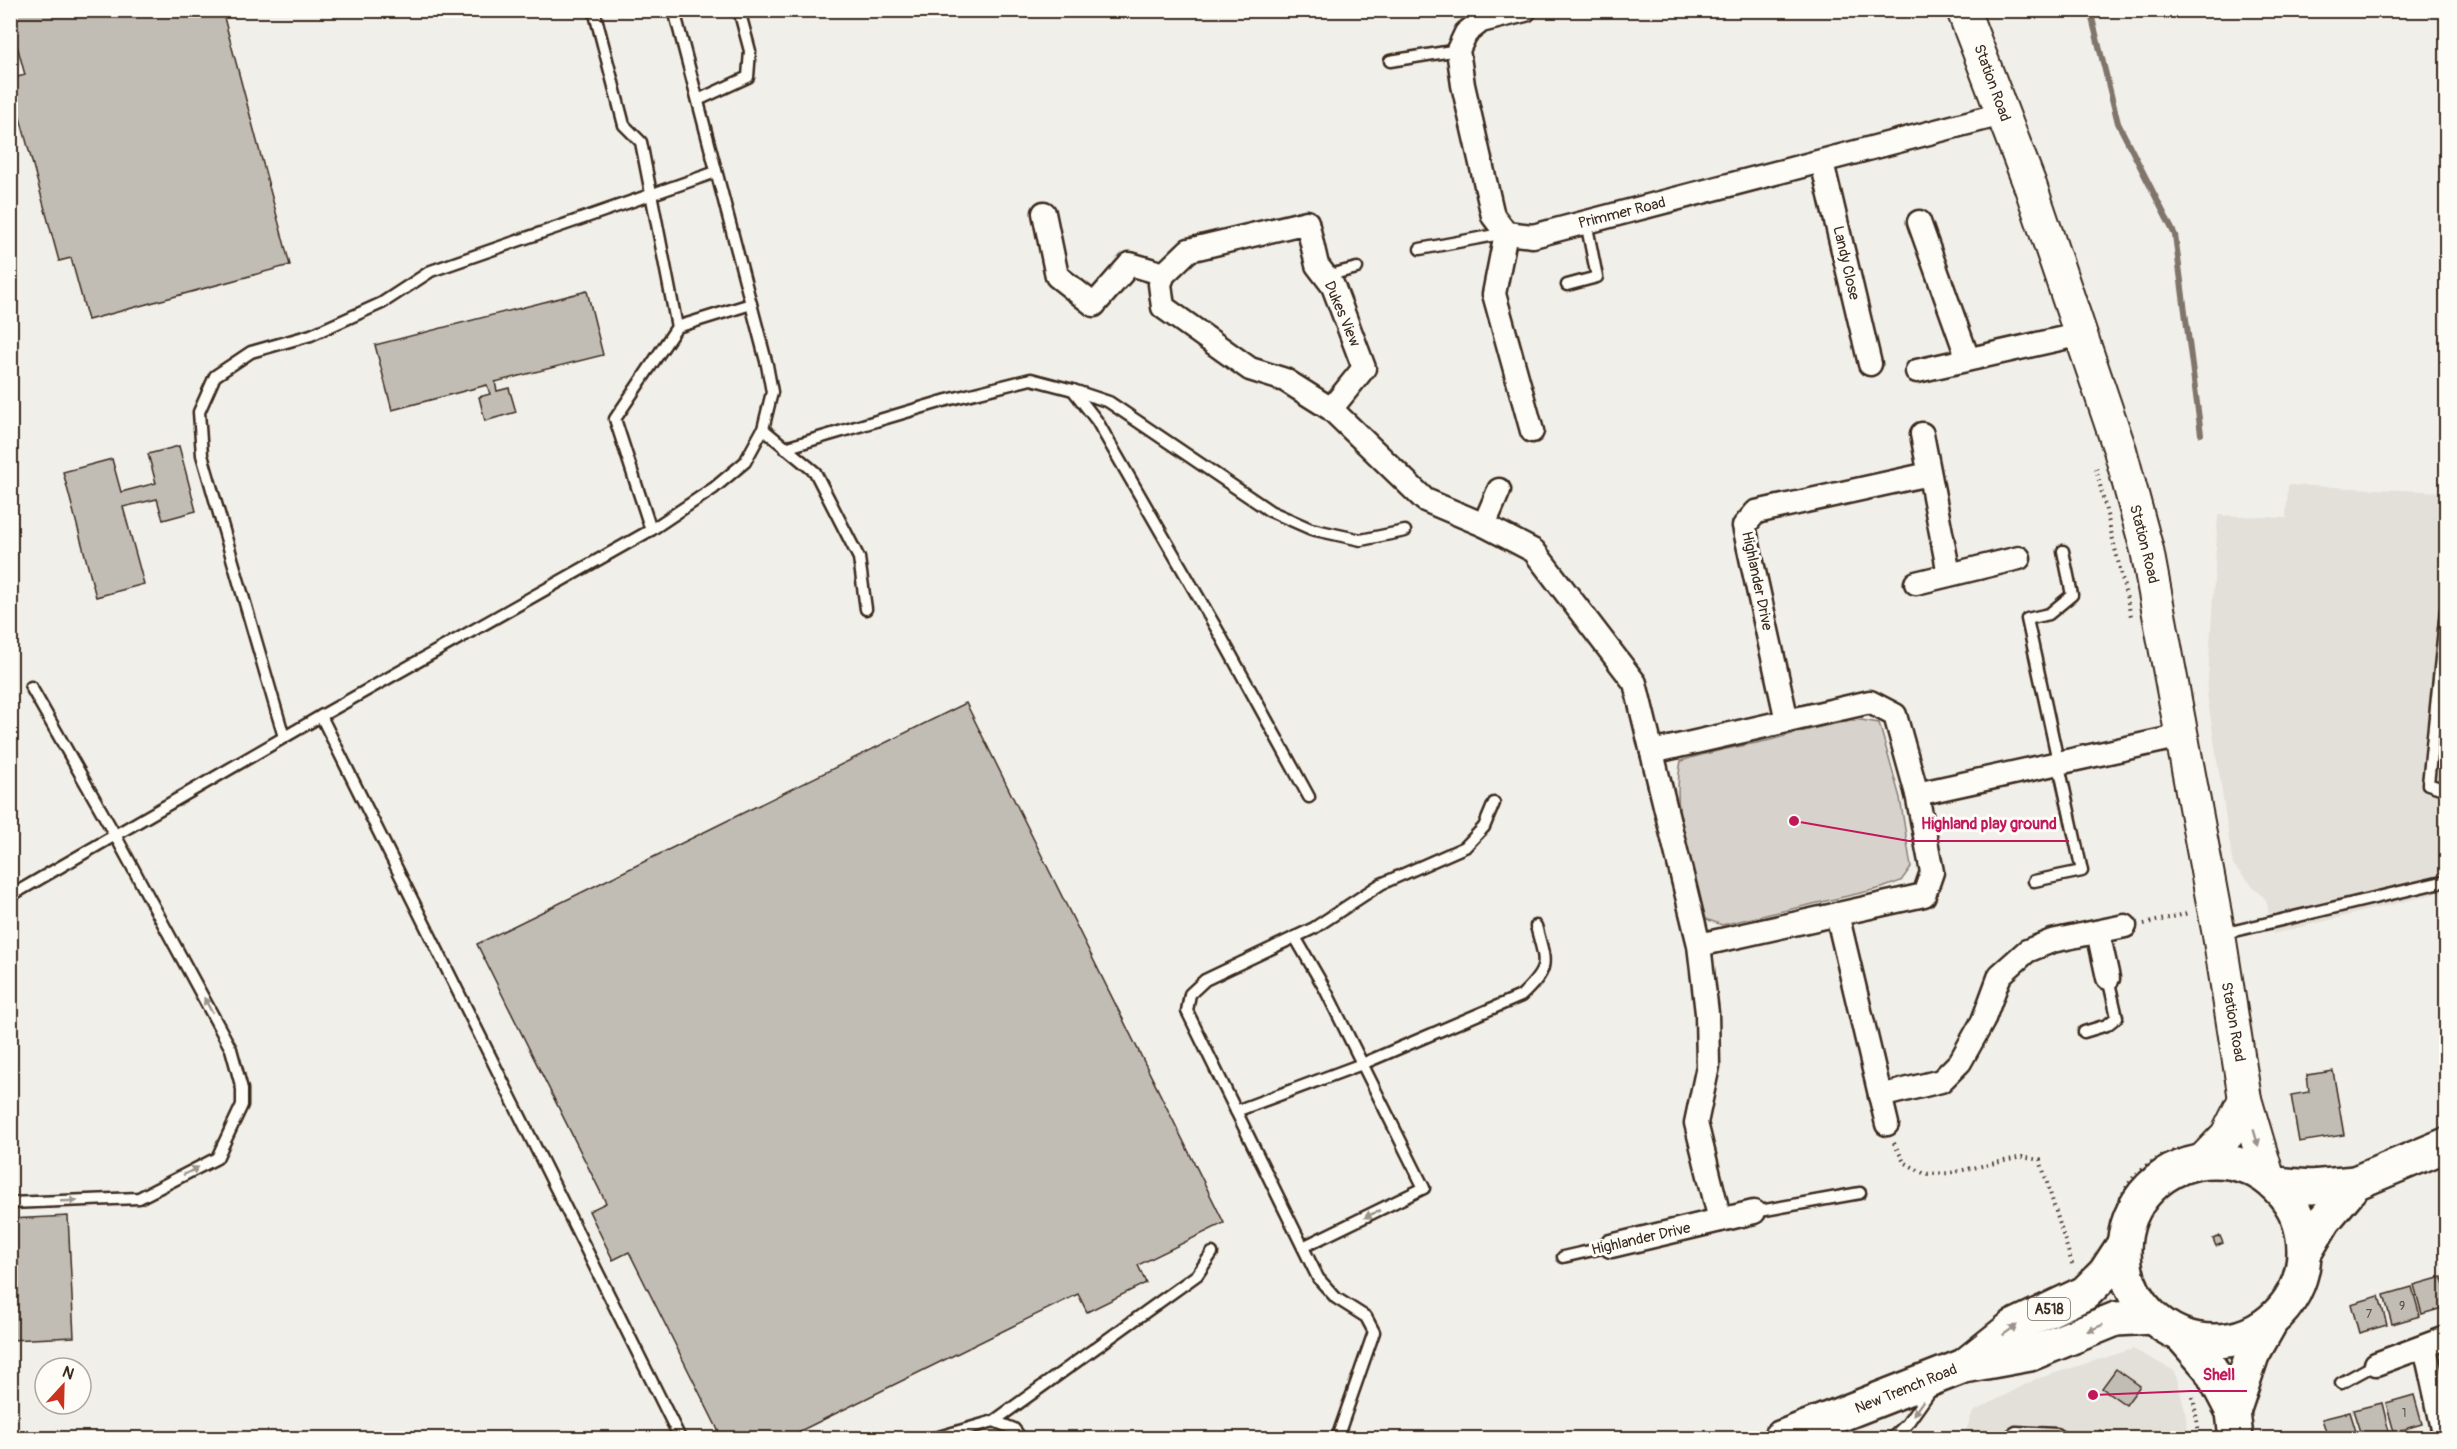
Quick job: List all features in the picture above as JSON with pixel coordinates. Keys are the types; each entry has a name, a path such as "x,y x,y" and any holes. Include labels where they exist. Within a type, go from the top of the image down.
{"main road":[{"path":"2270,1323 2242,1338 2212,1342 2182,1336 2166,1328 2152,1317 2135,1296 2116,1236 2140,1199 2157,1181 2178,1168 2195,1153 2247,1167 2271,1180 2311,1187 2355,1183 2446,1145"},
{"path":"2235,1425 2252,1355 2270,1323 2289,1304 2301,1279 2305,1252 2302,1226 2292,1203 2271,1180"},
{"path":"2305,1252 2324,1220 2355,1183"},
{"name":"New Trench Road","path":"1953,1370 2013,1327 2085,1293 2105,1273 2116,1236"},
{"name":"New Trench Road","path":"1780,1438 1953,1370 2030,1354 2116,1319 2152,1317"},
{"path":"2182,1336 2210,1368 2235,1425"}],"street":[{"path":"1525,10 1481,21 1467,33 1458,51 1463,85 1493,216 1506,233 1494,294 1532,431"},
{"name":"Station Road","path":"1963,10 2030,185 2120,450 2147,550 2219,935 2245,1099 2271,1180"},
{"name":"Primmer Road","path":"1506,233 1533,236 1822,162 1960,123 2002,114"},
{"name":"Landy Close","path":"1822,162 1870,364"},
{"path":"1044,213 1057,276 1094,305 1130,264 1164,274 1160,284 1163,307 1250,369 1285,380 1331,409 1425,500 1484,525 1534,551 1635,683 1699,945 1707,1014 1708,1066 1696,1123 1720,1220"},
{"name":"Dukes View","path":"1164,274 1189,250 1307,222 1317,265 1333,286 1364,368 1331,409"},
{"path":"1919,222 1968,359"},
{"path":"1917,371 2064,338 2080,332"},
{"path":"1922,434 1949,574"},
{"name":"Highlander Drive","path":"1787,721 1744,526 1756,512 1929,474"},
{"path":"1484,525 1499,490"},
{"path":"1916,583 2019,558"},
{"path":"1652,752 1870,702 1895,715 1917,794 1932,872 1924,895 1699,945"},
{"path":"1917,794 2182,736"},
{"path":"1837,914 1887,1124"},
{"path":"1880,1096 1941,1081 1960,1062 1966,1052 1983,1021 2000,975 2027,951 2052,941 2125,926"},
{"path":"2098,932 2108,978"},
{"path":"2195,1153 2227,1135 2245,1099"},
{"name":"Highlander Drive","path":"1611,1246 1754,1212"},
{"path":"2376,1364 2446,1338"},
{"path":"2425,1347 2445,1438"}],"lane":[{"path":"594,10 624,125 641,142 677,327"},
{"path":"10,896 284,737 651,530 714,488 746,462 763,429 772,392 674,10"},
{"path":"698,100 748,77 750,51 739,10"},
{"path":"1390,61 1458,51"},
{"path":"284,737 202,455 199,412 215,376 251,352 311,335 382,303 431,271 716,172"},
{"path":"1568,285 1597,277 1586,222"},
{"path":"1420,249 1506,233"},
{"path":"1325,276 1357,268"},
{"path":"651,530 615,419 677,327 751,304"},
{"path":"785,448 947,400 1031,379 1109,402 1270,511 1311,529 1361,540 1405,531"},
{"path":"1073,390 1097,421 1115,451 1220,633 1309,797"},
{"path":"763,429 815,472 859,558 866,609"},
{"path":"2034,881 2082,871 2027,619 2049,614 2072,595 2063,551"},
{"path":"2446,610 2428,784 2446,790"},
{"path":"10,1203 139,1198 217,1158 242,1105 242,1089 231,1048 31,687"},
{"path":"321,716 680,1438"},
{"path":"1337,1438 1374,1332 1366,1317 1336,1298 1318,1278 1187,1011 1190,994 1205,980 1314,928 1381,885 1465,848 1484,827 1494,803"},
{"path":"2219,935 2446,881"},
{"path":"1236,1111 1362,1064 1521,996 1540,978 1545,959 1536,926"},
{"path":"1295,937 1325,990 1424,1188 1303,1247"},
{"path":"2084,1032 2107,1025 2117,1017 2108,978"},
{"name":"Highlander Drive","path":"1754,1212 1860,1193"},
{"name":"Highlander Drive","path":"1563,1257 1611,1246"},
{"path":"935,1438 994,1421 1197,1275 1212,1253"},
{"path":"2341,1383 2376,1364"},
{"path":"1892,1438 1907,1424 1953,1370"},
{"path":"994,1421 1014,1429 1021,1438"},
{"path":"2007,1438 2016,1432 2056,1434 2062,1438"}],"path":[{"path":"2094,463 2132,622"},
{"path":"2125,926 2136,926 2193,912"},
{"path":"1887,1124 1904,1162 1925,1174 1950,1173 2022,1157 2040,1160 2073,1268"},
{"path":"2116,1236 2124,1187 2146,1165 2195,1153"},
{"path":"2193,1393 2200,1438"}],"shaded area":[{"path":"2288,485 2446,492 2446,891 2273,934 2266,900 2233,865 2207,694 2218,515 2286,518"},
{"path":"1861,720 1879,723 1900,798 1911,867 1901,881 1882,888 1722,925 1706,919 1683,841 1678,799 1681,761 1825,726"},
{"path":"2133,1349 2175,1371 2189,1438 1963,1438 1973,1412 2036,1379"}],"building":[{"path":"10,10 222,10 290,265 88,320 71,258 59,261 10,81 10,79 25,75 10,19"},
{"path":"587,291 603,355 495,382 497,391 509,388 516,412 485,421 479,397 490,394 487,385 392,410 375,345"},
{"path":"179,446 196,511 163,520 157,499 123,507 144,584 96,597 63,472 112,459 121,492 156,483 148,454"},
{"path":"966,703 1224,1223 1138,1265 1146,1283 1087,1312 1078,1294 786,1438 722,1438 629,1252 613,1260 589,1211 606,1203 477,944"},
{"path":"2333,1071 2344,1135 2299,1142 2291,1095 2309,1092 2307,1075"},
{"path":"68,1216 74,1337 10,1340 10,1219"},
{"path":"2220,1236 2223,1243 2216,1246 2213,1239"},
{"path":"2442,1277 2446,1307 2422,1314 2414,1285"},
{"path":"2412,1287 2420,1316 2392,1324 2384,1295"},
{"path":"2379,1296 2387,1325 2359,1333 2351,1304"},
{"path":"2116,1369 2140,1386 2126,1405 2102,1388"},
{"path":"2414,1395 2422,1424 2394,1432 2386,1403"},
{"path":"2382,1403 2389,1432 2362,1438 2353,1410"},
{"path":"2350,1412 2358,1438 2328,1438 2322,1419"},
{"path":"2100,1430 2112,1438 2094,1438"}],"waterway":[{"path":"2090,10 2118,123 2175,235 2201,434"}],"place":[{"name":"Highland play ground","path":"1794,821"},
{"name":"Shell","path":"2093,1395"}]}
